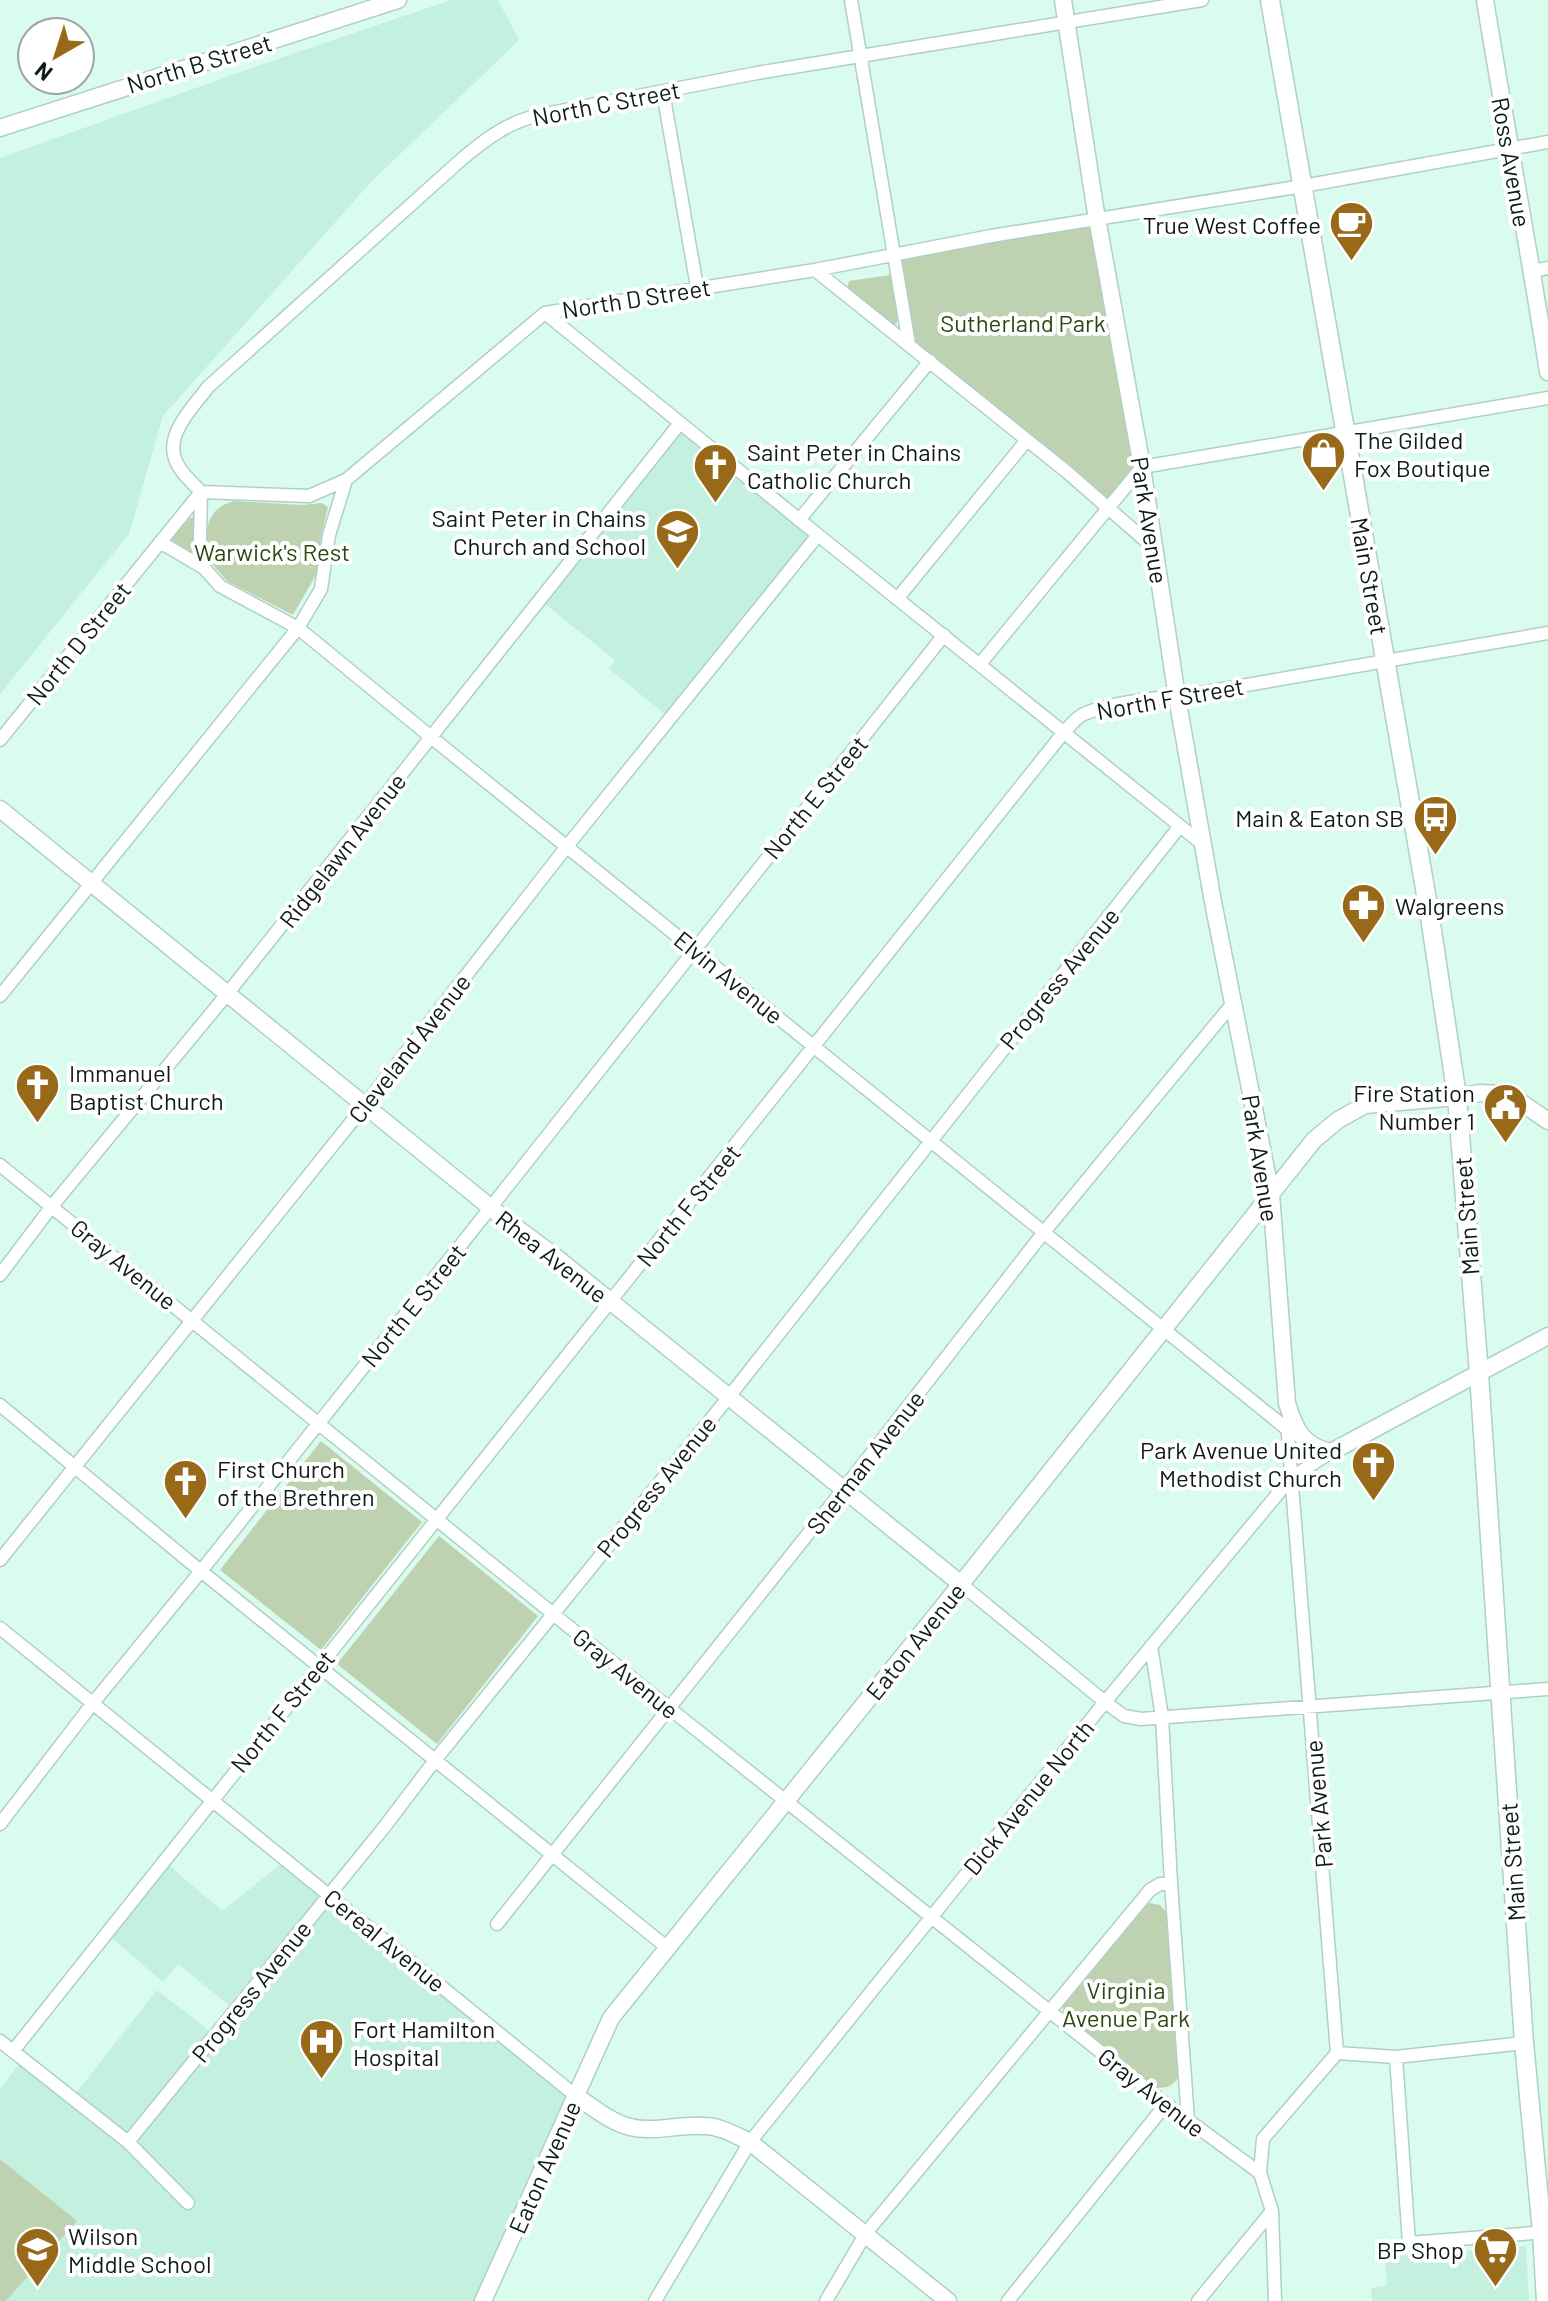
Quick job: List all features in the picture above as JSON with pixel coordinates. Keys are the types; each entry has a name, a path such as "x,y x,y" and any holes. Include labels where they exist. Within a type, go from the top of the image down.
{"main road":[{"name":"North B Street","path":"0,128 398,0"},
{"name":"Park Avenue","path":"1063,0 1097,220 1142,467 1177,697 1213,902 1271,1194 1287,1403"},
{"name":"Main Street","path":"1270,0 1430,917 1457,1097 1524,2043 1545,2232 1546,2301"},
{"name":"Ross Avenue","path":"1485,0 1509,149 1540,269 1548,372"},
{"name":"Rhea Avenue","path":"0,809 961,1584"},
{"name":"Eaton Avenue","path":"483,2301 611,2018 1314,1140 1325,1129 1365,1105 1480,1093 1502,1094 1521,1101 1548,1121"},
{"name":"Dick Avenue North","path":"1331,1452 1548,1336"},
{"path":"1287,1403 1294,1426 1303,1438 1316,1449 1331,1452"},
{"name":"Cereal Avenue","path":"576,2096 629,2127 647,2130 707,2126 729,2131 750,2142 948,2301"}],"street":[{"path":"851,0 909,344"},
{"name":"North C Street","path":"201,492 181,470 174,455 173,441 182,422 208,387 463,158 487,138 522,119 757,73 1202,0"},
{"path":"663,92 697,287"},
{"name":"North D Street","path":"0,740 201,492 309,496 346,480 545,313 815,270 991,236 1303,186 1548,142"},
{"path":"815,270 1027,440 1154,548"},
{"path":"545,313 1205,846"},
{"path":"799,520 930,361"},
{"path":"980,664 1142,467 1548,398"},
{"name":"Ridgelawn Avenue","path":"0,1275 680,423"},
{"path":"897,599 1027,440"},
{"path":"0,996 298,628 321,589 329,535 346,480"},
{"path":"201,492 200,539 204,568"},
{"name":"Cleveland Avenue","path":"0,1560 818,535"},
{"name":"Elvin Avenue","path":"160,542 204,568 220,586 298,628 1287,1429"},
{"name":"North F Street","path":"13,2051 1078,717 1090,711 1164,697 1548,633"},
{"name":"North E Street","path":"0,1824 93,1703 944,635"},
{"name":"Progress Avenue","path":"128,2142 728,1398 1180,826"},
{"name":"Sherman Avenue","path":"497,1924 1044,1232 1234,1002"},
{"name":"Gray Avenue","path":"0,1165 786,1802 1166,2104 1260,2173"},
{"name":"Park Avenue","path":"1287,1403 1337,2053"},
{"path":"0,1405 669,1949"},
{"name":"Dick Avenue North","path":"655,2301 750,2142 1105,1702 1291,1478 1331,1452"},
{"name":"Rhea Avenue","path":"961,1584 1124,1716 1141,1719 1548,1689"},
{"name":"Cereal Avenue","path":"0,1628 576,2096"},
{"path":"1151,1646 1162,1717 1188,2120"},
{"path":"826,2301 866,2233 1049,2010 1150,1890 1160,1884 1171,1883"},
{"path":"0,2041 128,2142 188,2203"},
{"path":"1275,2301 1272,2211 1260,2173 1263,2139 1337,2053 1396,2057 1524,2043"},
{"path":"1396,2057 1409,2243 1545,2232"},
{"path":"1008,2301 1166,2104"},
{"path":"1198,2301 1272,2211"}],"shaded area":[{"path":"451,0 498,0 519,40 371,182 163,416 129,534 0,694 0,158"},
{"name":"Saint Peter in Chains Church and School","path":"680,423 818,535 670,718 609,669 615,660 540,600"},
{"name":"Fort Hamilton Hospital","path":"163,1860 222,1911 286,1860 576,2096 483,2301 6,2301 76,2221 0,2159 0,2089 23,2059 72,2098 157,1990 215,2035 235,2010 178,1964 163,1982 106,1933"},
{"path":"1526,2246 1529,2301 1372,2301 1371,2288 1387,2285 1385,2257"}],"green space":[{"name":"Sutherland Park","path":"1097,220 1142,467 1108,507 909,344 893,256"},
{"path":"890,275 898,319 896,324 890,324 847,289 849,281"},
{"name":"Warwick's Rest","path":"233,501 302,505 322,503 328,507 316,575 293,615 227,581 206,557 209,522 217,510"},
{"path":"193,517 196,519 196,551 193,553 173,544 170,539"},
{"path":"321,1441 422,1522 321,1650 220,1570"},
{"path":"439,1536 538,1616 437,1744 337,1664"},
{"name":"Virginia Avenue Park","path":"1150,1903 1160,1905 1168,1914 1180,2075 1172,2085 1162,2088 1152,2087 1063,2013 1063,2003 1139,1907"},
{"path":"0,2159 77,2221 6,2301 0,2301"}],"place":[{"name":"True West Coffee","path":"1352,263"},
{"name":"The Gilded Fox Boutique","path":"1323,492"},
{"name":"Saint Peter in Chains Catholic Church","path":"716,504"},
{"name":"Saint Peter in Chains Church and School","path":"677,570"},
{"name":"Main & Eaton SB","path":"1435,856"},
{"name":"Walgreens","path":"1364,944"},
{"name":"Immanuel Baptist Church","path":"38,1125"},
{"name":"Fire Station Number 1","path":"1506,1145"},
{"name":"Park Avenue United Methodist Church","path":"1373,1502"},
{"name":"First Church of the Brethren","path":"186,1521"},
{"name":"Fort Hamilton Hospital","path":"322,2081"},
{"name":"Wilson Middle School","path":"37,2288"},
{"name":"BP Shop","path":"1495,2288"}]}
